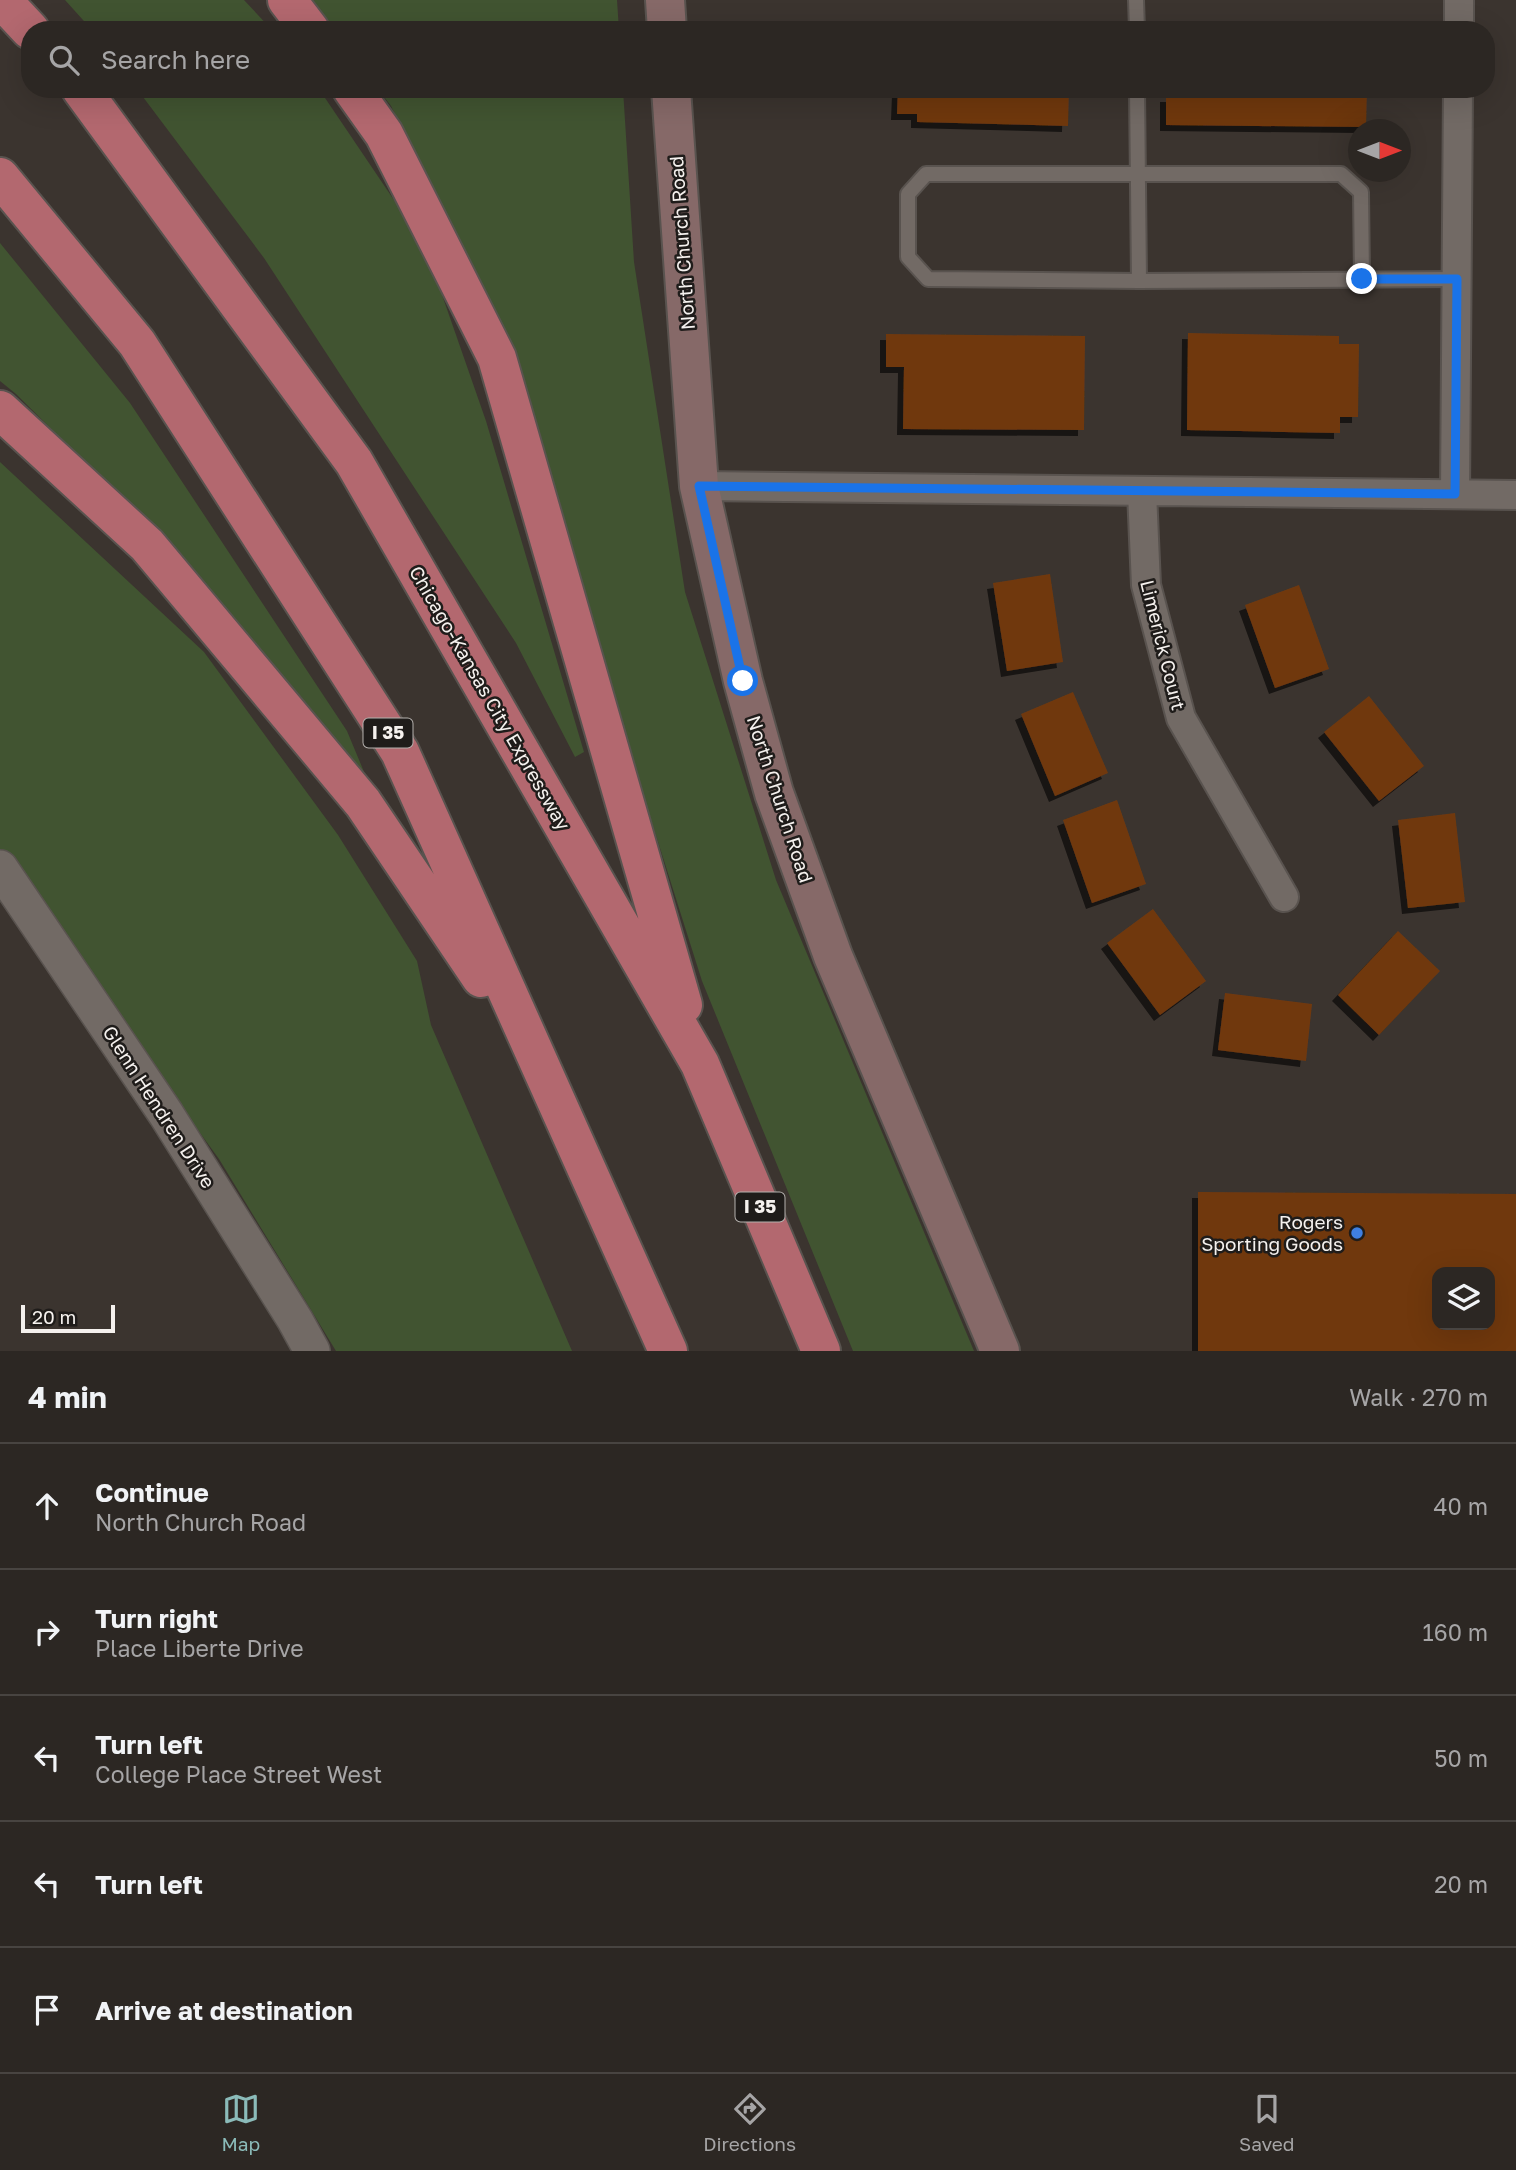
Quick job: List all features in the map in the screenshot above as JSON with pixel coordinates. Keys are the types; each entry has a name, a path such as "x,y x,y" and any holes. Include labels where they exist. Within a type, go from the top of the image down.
{"highway":[{"path":"2,0 22,21"},
{"path":"286,0 303,21"},
{"name":"Chicago-Kansas City Expressway","path":"89,98 354,462 700,1064 821,1351"},
{"path":"358,98 384,134 497,358 700,1064"},
{"name":"I 35","path":"0,177 137,343 400,752 667,1351"},
{"path":"0,410 147,545 363,803 540,1066"}],"main road":[{"path":"665,0 666,21"},
{"name":"North Church Road","path":"672,98 699,486 743,681 774,793 833,956 1000,1351"}],"street":[{"path":"1459,0 1459,21"},
{"path":"1455,494 1458,98"},
{"path":"699,486 1516,495"},
{"name":"Limerick Court","path":"1142,492 1146,586 1181,718 1284,897"},
{"name":"Glenn Hendren Drive","path":"0,868 166,1114 312,1351"}],"lane":[{"path":"1136,0 1137,21"},
{"path":"1137,98 1139,281"},
{"path":"1362,279 1361,192 1341,174 926,174 908,194 908,257 928,279 1139,281 1457,279"}],"green space":[{"path":"65,0 244,0 264,21 84,21"},
{"path":"313,0 617,0 618,21 328,21"},
{"path":"144,98 325,98 425,246 486,421 584,752 575,757 516,643 264,258"},
{"path":"385,98 624,98 634,262 685,592 776,880 974,1351 853,1351 702,981 586,614 505,342"},
{"path":"0,243 130,403 347,731 367,779 175,552 0,381"},
{"path":"0,462 204,652 338,835 417,961 431,1025 572,1351 336,1351 219,1159 0,859"}],"building":[{"path":"898,98 1069,98 1068,126 917,122 917,114 897,114"},
{"path":"1166,98 1367,98 1366,119 1348,119 1348,127 1166,125"},
{"path":"1188,333 1339,336 1339,344 1359,344 1358,417 1340,417 1340,433 1187,430"},
{"path":"886,334 1085,336 1084,430 903,429 904,367 886,367"},
{"path":"1050,574 1063,662 1007,671 993,583"},
{"path":"1299,585 1329,669 1275,688 1245,605"},
{"path":"1073,692 1108,773 1055,796 1021,714"},
{"path":"1369,696 1424,766 1379,801 1324,732"},
{"path":"1117,800 1146,884 1092,903 1063,820"},
{"path":"1455,813 1465,902 1408,908 1398,820"},
{"path":"1153,909 1206,981 1160,1015 1107,943"},
{"path":"1398,931 1440,971 1379,1035 1338,995"},
{"path":"1225,993 1312,1004 1306,1061 1218,1050"},
{"name":"Rogers Sporting Goods","path":"1198,1192 1516,1194 1516,1351 1198,1351"}],"place":[{"name":"Rogers Sporting Goods","path":"1357,1233"}],"route":[{"path":"743,681 699,486 1455,494 1457,279 1362,279"}]}
